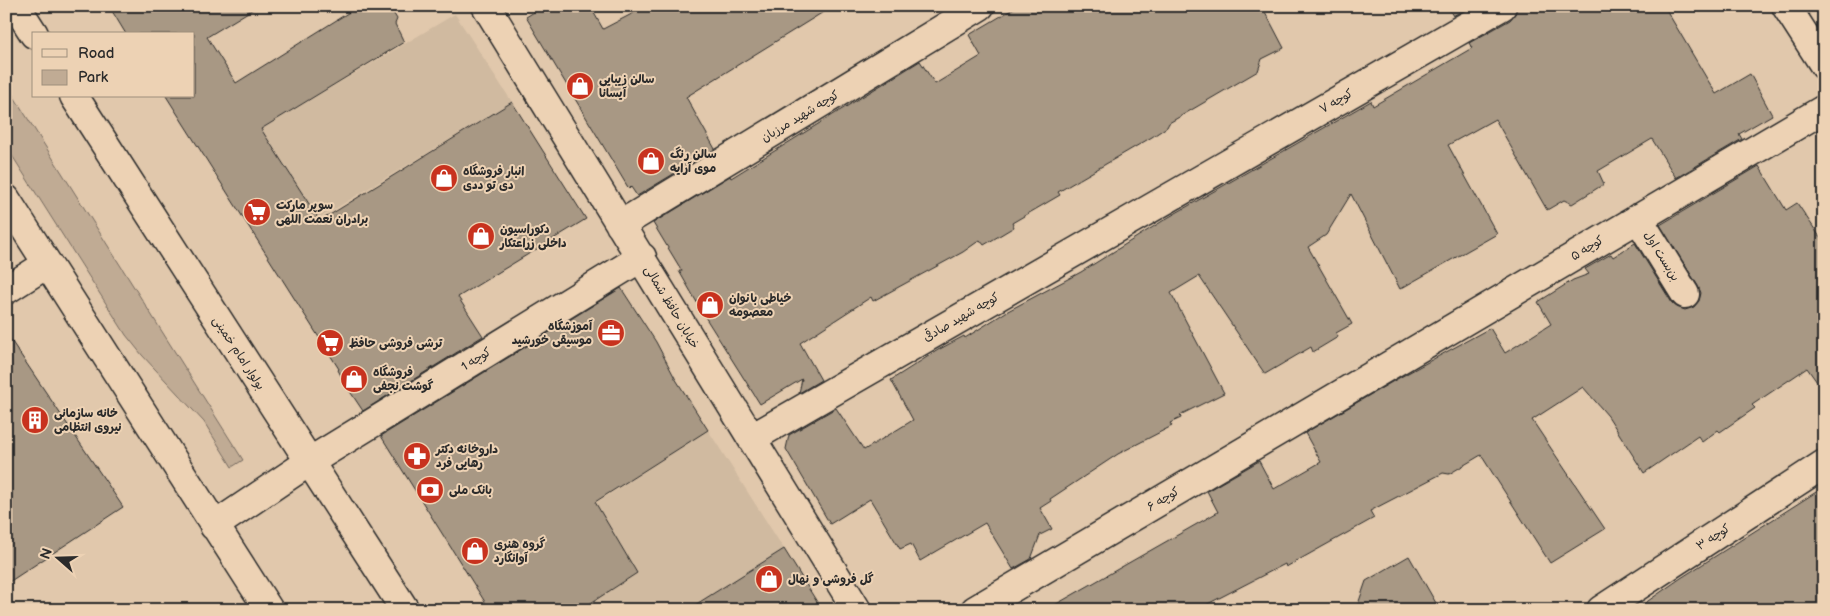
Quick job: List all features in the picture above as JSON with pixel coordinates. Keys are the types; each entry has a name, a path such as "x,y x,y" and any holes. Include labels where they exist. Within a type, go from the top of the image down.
{"street":[{"path":"16,6 33,32"},
{"name":"خیابان حافظ شمالی","path":"486,6 620,225 642,257 857,610"},
{"name":"کوچه شهید مرزبان","path":"620,225 980,6"},
{"name":"کوچه ۷","path":"1170,196 1502,6"},
{"path":"1786,6 1824,65"},
{"name":"بولوار امام خمینی","path":"75,98 405,610"},
{"name":"کوچه ۵","path":"1351,388 1824,109"},
{"name":"کوچه شهید صادقی","path":"752,438 1170,196"},
{"path":"6,200 269,610"},
{"name":"بن‌بست اول","path":"1638,218 1686,294"},
{"name":"کوچه 1","path":"214,526 309,462 642,257"},
{"path":"6,290 47,264"},
{"name":"کوچه ۶","path":"975,610 1351,388"},
{"name":"کوچه ۳","path":"1601,610 1824,464"}],"shaded area":[{"path":"455,14 512,102 318,219 261,129"},
{"path":"708,430 784,549 687,610 580,610 637,573 596,503"}],"green space":[{"path":"6,84 243,460 232,467 204,422 126,335 6,146"}],"building":[{"path":"109,6 258,6 207,37 236,83 359,6 389,6 397,19 395,24 404,42 261,129 320,221 512,102 586,219 458,297 483,336 363,411 347,387 339,369 167,98 195,98 195,32 125,32"},
{"path":"544,6 590,6 603,29 647,6 833,6 686,97 715,149 637,196 631,187 629,189 526,17"},
{"path":"1018,6 1262,6 1284,48 1262,59 1258,71 1169,123 1167,127 1152,137 1058,192 1060,195 1012,223 1014,227 984,245 980,240 963,252 873,301 871,297 800,343 821,380 799,393 802,379 760,404 707,320 679,271 682,271 653,223 730,176 731,178 920,61 935,84 981,56 969,35"},
{"path":"1447,6 1470,6 1453,16"},
{"path":"1518,6 1664,6 1716,94 1750,74 1772,115 1739,134 1742,139 1676,178 1652,139 1598,171 1604,184 1572,204 1564,200 1547,210 1495,119 1448,145 1497,234 1400,289 1351,194 1326,235 1308,247 1352,324 1336,333 1338,337 1313,352 1311,347 1265,374 1199,276 1171,293 1224,393 1180,415 1181,418 1170,423 1172,426 1118,454 1050,499 1051,501 1040,508 1052,529 1040,535 1031,559 1013,569 985,523 920,561 911,544 900,549 870,499 830,524 786,449 789,435 836,408 864,450 913,420 891,380 938,350 964,336 965,338 1006,312 1081,272 1169,217 1371,101 1373,106 1472,48 1469,43 1510,20"},
{"path":"1759,166 1786,210 1797,203 1824,243 1824,392 1807,368 1752,405 1755,408 1720,432 1718,430 1702,442 1698,436 1644,473 1608,416 1583,387 1532,420 1605,529 1550,563 1481,455 1449,474 1443,473 1370,511 1374,518 1286,567 1285,564 1196,610 1046,610 1218,512 1207,491 1259,461 1274,489 1321,462 1305,433 1397,379 1490,328 1505,353 1551,324 1538,302 1573,280 1589,274 1585,269 1611,254 1613,257 1635,243 1672,303 1685,310 1694,307 1699,301 1701,293 1660,225"},
{"path":"621,288 656,342 675,378 708,430 595,502 637,573 580,610 490,610 381,436"},
{"name":"خانه سازمانی نیروی انتظامی","path":"6,333 123,507 6,584"},
{"path":"1824,487 1824,610 1635,610 1681,578"},
{"name":"گل فروشی و نهال","path":"784,549 822,610 687,610"},
{"path":"1409,556 1440,610 1356,610 1366,581"}],"place":[{"name":"سالن زیبایی آیسانا","path":"580,86"},
{"name":"سالن رنگ موی آرایه","path":"651,161"},
{"name":"انبار فروشگاه دی تو ددی","path":"444,178"},
{"name":"سوپر مارکت برادران نعمت اللهی","path":"257,212"},
{"name":"دکوراسیون داخلی زراعتکار","path":"481,236"},
{"name":"خیاطی بانوان معصومه","path":"710,305"},
{"name":"آموزشگاه موسیقی خورشید","path":"611,333"},
{"name":"ترشی فروشی حافظ","path":"330,343"},
{"name":"فروشگاه گوشت نجفی","path":"354,379"},
{"name":"خانه سازمانی نیروی انتظامی","path":"35,420"},
{"name":"داروخانه دکتر رهایی فرد","path":"417,456"},
{"name":"بانک ملی","path":"430,490"},
{"name":"گروه هنری آوانگارد","path":"475,551"},
{"name":"گل فروشی و نهال","path":"769,579"}]}
